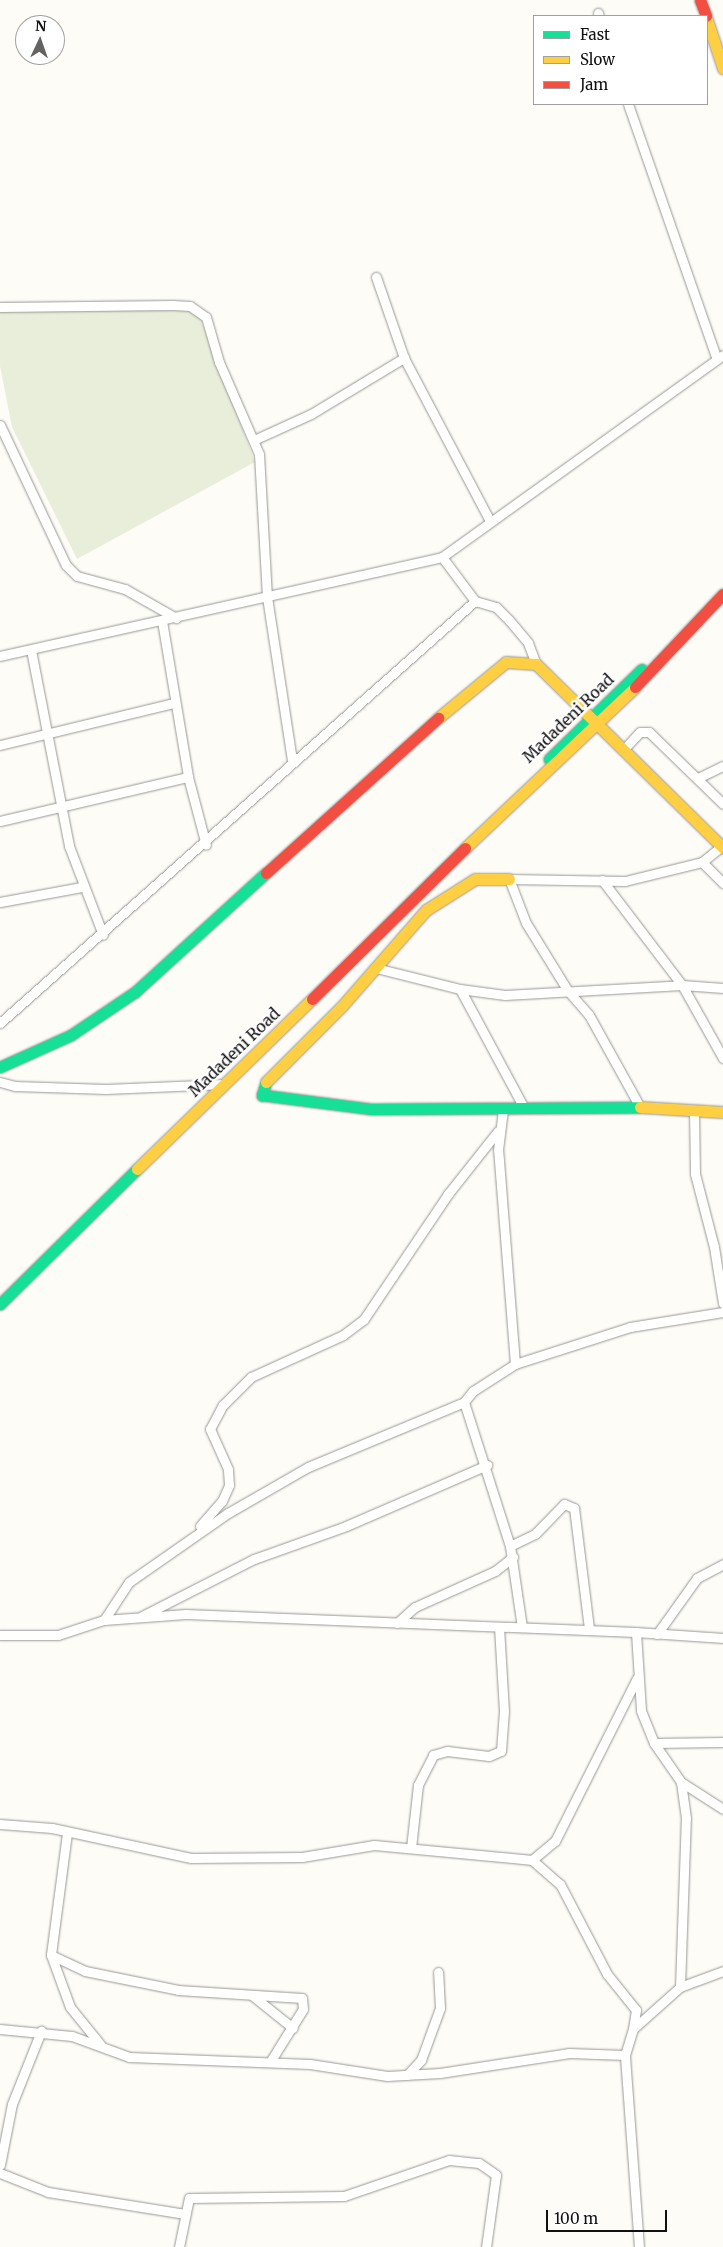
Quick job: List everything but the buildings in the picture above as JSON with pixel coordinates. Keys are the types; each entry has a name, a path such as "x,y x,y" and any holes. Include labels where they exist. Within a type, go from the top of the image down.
{"street":[{"path":"700,0 706,15"},
{"path":"708,23 723,68"},
{"path":"0,656 442,557 720,357 628,105"},
{"path":"376,277 404,358 490,521"},
{"path":"0,307 173,305 200,310 211,328 219,362 256,439 267,597 292,761"},
{"path":"256,439 311,414 404,358"},
{"path":"0,425 66,565 77,576 126,589 176,618"},
{"path":"442,557 475,601 500,611 528,644 536,664 597,720 722,847 702,862 656,875 602,880 475,879 442,897 408,927 376,968 276,1070 262,1087 262,1095 372,1109 503,1110 524,1108 640,1107 723,1112"},
{"name":"Madadeni Road","path":"0,1304 597,720 723,594"},
{"path":"0,1023 206,844 292,761 475,601"},
{"path":"162,621 174,703 188,777 206,844"},
{"path":"31,650 61,807 82,887 103,934"},
{"path":"0,1067 71,1035 135,992 490,671 506,662 536,664"},
{"path":"0,745 174,703"},
{"path":"624,749 640,732 649,732 700,777 723,804"},
{"path":"700,777 723,766"},
{"path":"0,821 188,777"},
{"path":"702,862 723,883"},
{"path":"509,879 516,907 568,991 589,1015 640,1107"},
{"path":"602,880 682,985 723,1058"},
{"path":"0,902 82,887"},
{"path":"376,968 460,989 524,996 568,991 682,985 723,988"},
{"path":"460,989 524,1108"},
{"path":"0,1082 15,1086 106,1089 224,1084"},
{"path":"503,1110 498,1131 515,1364"},
{"path":"694,1110 694,1174 719,1246 723,1302"},
{"path":"189,1537 222,1501 229,1486 228,1469 210,1429 223,1405 251,1377 343,1335 364,1318 443,1201 498,1131"},
{"path":"104,1620 129,1582 189,1537 308,1468 464,1402 472,1391 515,1364 630,1327 723,1312"},
{"path":"464,1402 487,1465 510,1546 522,1627"},
{"path":"142,1616 254,1559 346,1526 487,1465"},
{"path":"510,1546 535,1534 564,1504 574,1508 589,1628"},
{"path":"397,1623 415,1608 495,1571 513,1558"},
{"path":"656,1634 697,1578 723,1564"},
{"path":"0,1635 58,1635 104,1620 142,1616 589,1628 723,1638"},
{"path":"411,1848 418,1785 433,1755 447,1750 489,1756 501,1752 504,1711 499,1627"},
{"path":"636,1632 637,1678 641,1710 654,1744 681,1782 723,1809"},
{"path":"532,1860 555,1841 637,1678"},
{"path":"654,1744 723,1742"},
{"path":"680,1987 686,1818 681,1782"},
{"path":"0,1824 34,1825 191,1858 302,1857 374,1845 532,1860 560,1884 607,1974 636,2010 633,2029 625,2054 639,2247"},
{"path":"67,1833 51,1955 57,1982 70,2007 100,2044"},
{"path":"51,1955 92,1973 178,1990 302,1998 304,2007 293,2028 270,2062"},
{"path":"633,2029 680,1987 723,1971"},
{"path":"407,2075 421,2060 424,2042 440,2008 438,1972"},
{"path":"253,1996 293,2028"},
{"path":"0,2029 41,2031 100,2044 129,2057 270,2062 407,2075 569,2053 625,2054"},
{"path":"0,2165 12,2104 41,2031"},
{"path":"179,2247 189,2198 344,2196 437,2163 464,2160 486,2165 496,2175 486,2247"},
{"path":"0,2173 48,2192 185,2214"}],"green space":[{"path":"191,310 201,320 255,462 77,559 12,427 0,366 0,311"}],"traffic: fast":[{"path":"549,759 642,669"},
{"path":"0,1067 71,1035 135,992 266,873"},
{"path":"266,1082 262,1095 372,1109 640,1107"},
{"path":"0,1304 137,1169"}],"traffic: slow":[{"path":"708,23 723,68"},
{"path":"438,718 506,662 536,664 723,848"},
{"path":"465,848 635,687"},
{"path":"266,1082 342,1006 426,910 475,879 509,879"},
{"path":"137,1169 312,999"},
{"path":"640,1107 723,1112"}],"traffic: jam":[{"path":"700,0 706,15"},
{"path":"635,687 723,594"},
{"path":"266,873 438,718"},
{"path":"312,999 465,848"}]}
